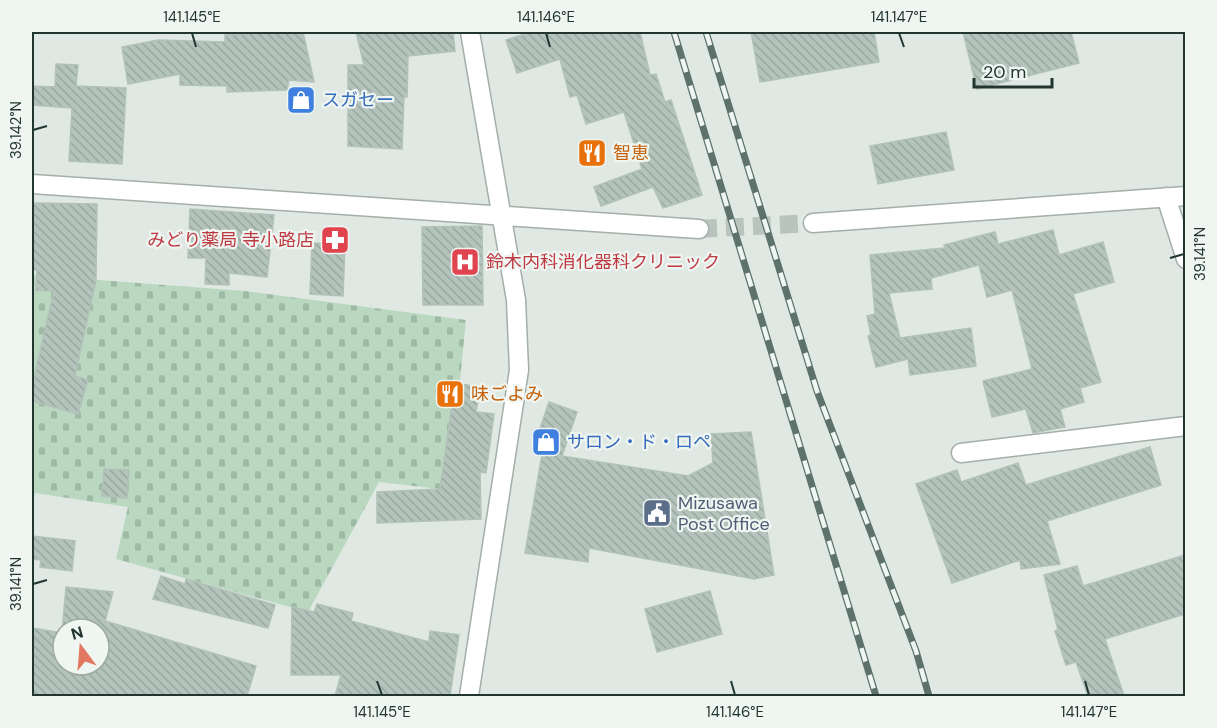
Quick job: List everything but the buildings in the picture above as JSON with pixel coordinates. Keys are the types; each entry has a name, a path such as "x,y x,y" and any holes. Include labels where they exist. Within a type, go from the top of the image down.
{"street":[{"path":"469,696 519,370 516,300 470,32"},
{"path":"32,184 699,229"},
{"path":"813,223 1185,196"},
{"path":"1166,198 1185,259"},
{"path":"961,453 1185,426"}],"green space":[{"path":"32,275 245,291 466,320 449,490 379,482 308,612 116,559 128,507 35,493 32,506"}],"tunnel":[{"path":"699,229 813,223"}],"railway":[{"path":"674,32 876,696"},
{"path":"706,32 817,391 916,651 929,696"}],"place":[{"name":"スガセー","path":"301,100"},
{"name":"智恵","path":"592,153"},
{"name":"みどり薬局 寺小路店","path":"335,240"},
{"name":"鈴木内科消化器科クリニック","path":"465,262"},
{"name":"味ごよみ","path":"450,394"},
{"name":"サロン・ド・ロペ","path":"546,442"},
{"name":"Mizusawa Post Office","path":"657,513"}]}
